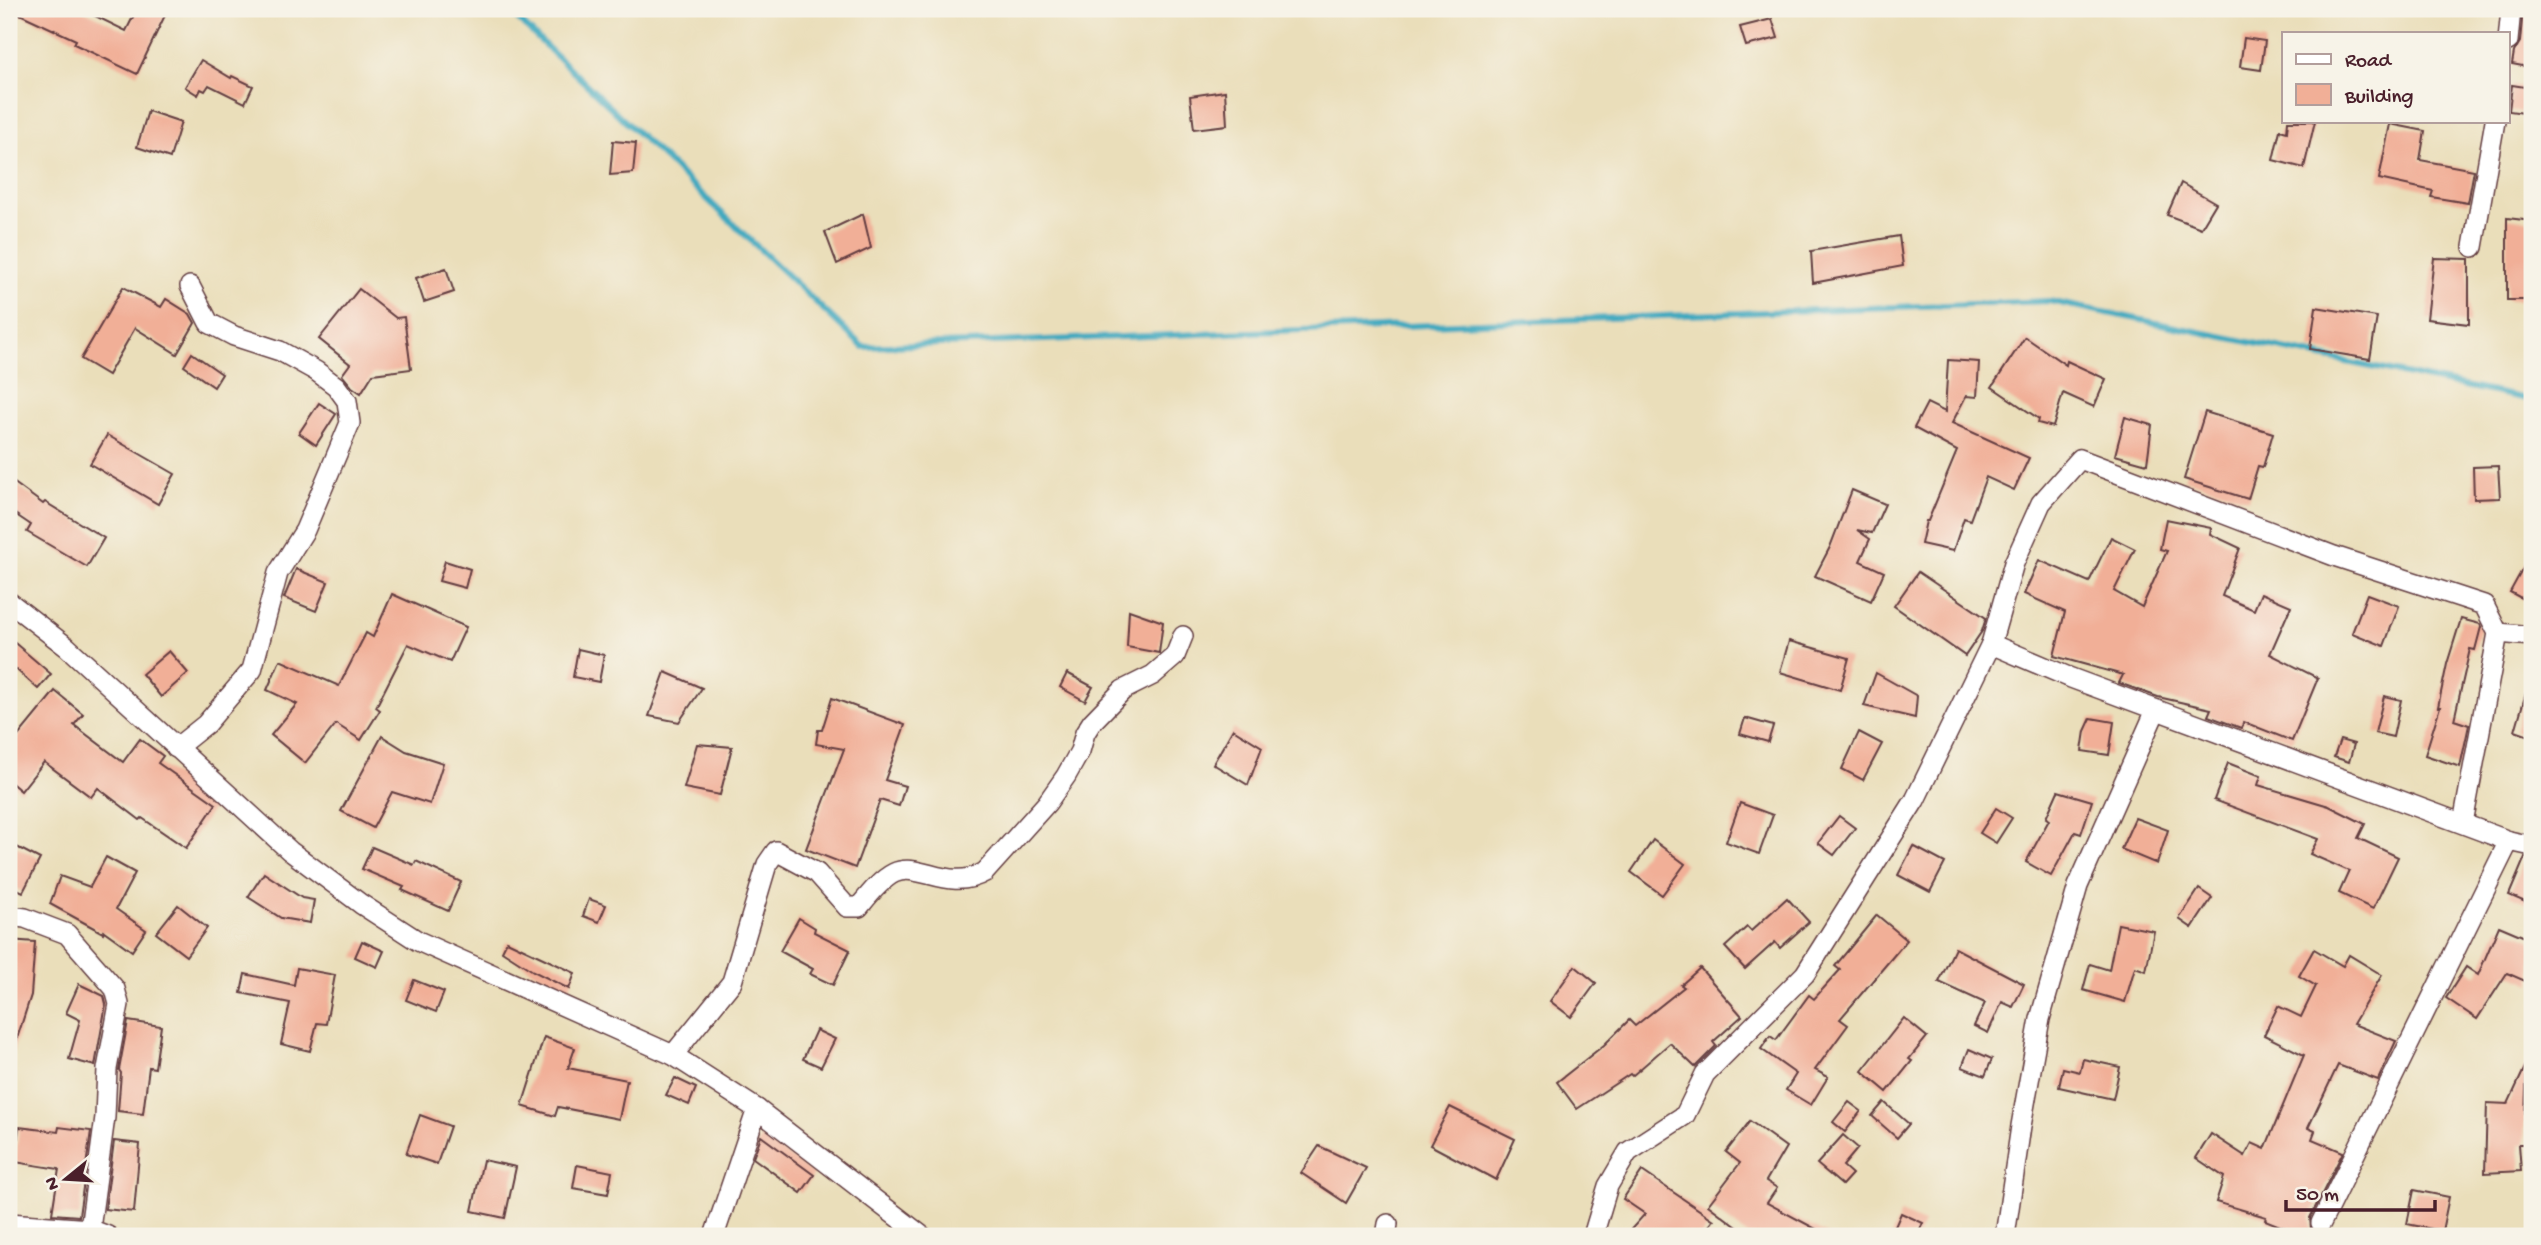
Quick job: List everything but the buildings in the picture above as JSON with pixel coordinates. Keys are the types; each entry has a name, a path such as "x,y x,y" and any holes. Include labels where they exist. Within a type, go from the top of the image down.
{"street":[{"path":"2509,32 2511,9"},
{"path":"2473,247 2495,122"},
{"path":"176,748 206,724 252,670 278,573 304,530 350,423 347,401 336,386 316,371 280,351 234,336 209,323 190,286"},
{"path":"1593,1236 1608,1186 1628,1152 1685,1115 1705,1074 1805,974 1915,800 1991,644 2014,564 2041,503 2080,459 2334,556 2484,605 2498,633 2463,824"},
{"path":"9,602 67,647 289,851 360,904 418,941 673,1055 757,1109 922,1236"},
{"path":"2498,633 2532,636"},
{"path":"673,1055 732,982 767,864 776,851 817,873 847,907 859,908 874,890 895,872 916,872 949,880 973,879 985,872 1047,803 1066,776 1093,722 1123,690 1153,675 1175,656 1183,636"},
{"path":"1991,644 2156,710 2509,841 2532,846"},
{"path":"2005,1236 2040,1019 2070,912 2078,886 2156,710"},
{"path":"2320,1223 2509,841"},
{"path":"9,916 25,918 68,934 115,989 119,1004 107,1069 99,1232 9,1223"},
{"path":"714,1236 757,1109"}],"waterway":[{"path":"507,9 863,347 2049,301 2532,400"}]}
